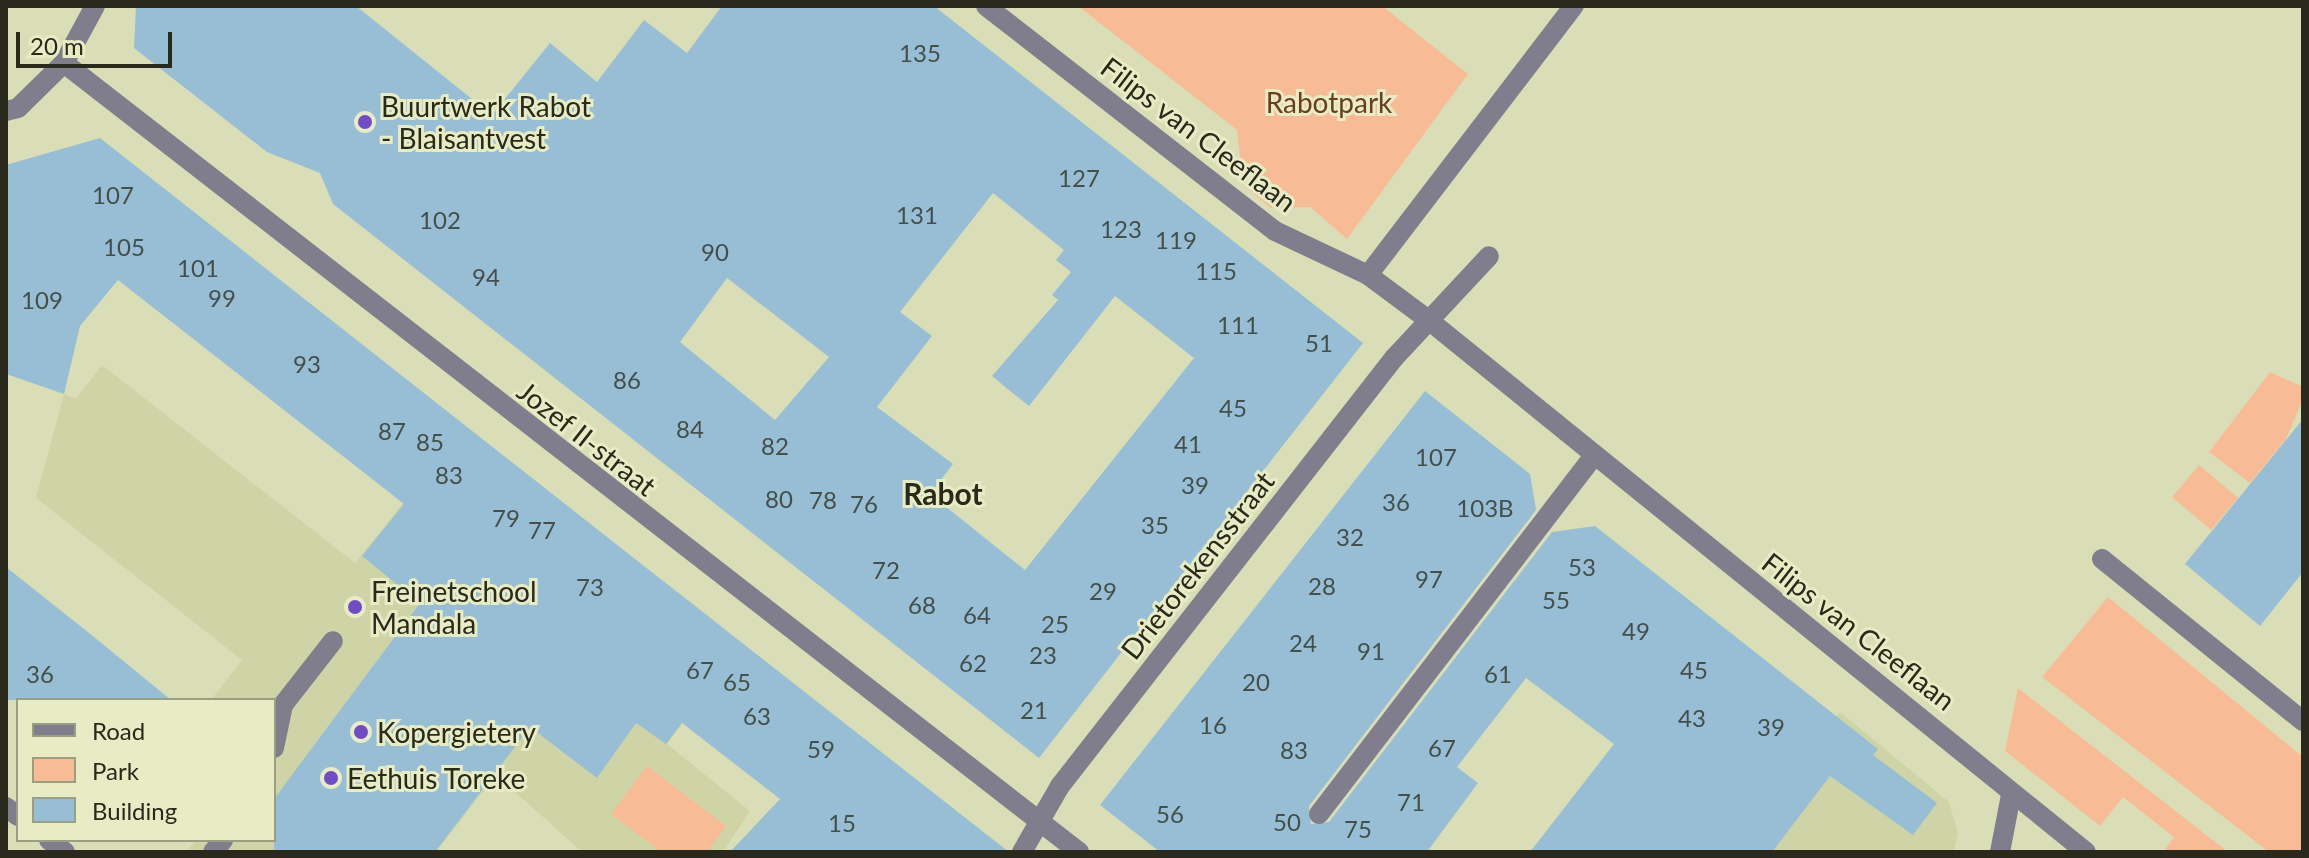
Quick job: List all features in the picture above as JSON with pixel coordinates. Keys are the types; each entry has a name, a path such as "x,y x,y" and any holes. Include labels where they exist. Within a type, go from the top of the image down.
{"street":[{"path":"6,111 18,108 64,63 95,6"},
{"name":"Filips van Cleeflaan","path":"986,6 1275,231 1368,275 1426,318 1594,456 1978,761 2011,795 2086,852"},
{"path":"1368,275 1570,7"},
{"name":"Jozef II-straat","path":"64,63 1079,852"},
{"path":"1426,318 1489,256"},
{"name":"Drietorekensstraat","path":"1022,852 1060,786 1426,318"},
{"path":"1319,814 1594,456"},
{"path":"2102,559 2303,721"},
{"path":"276,738 283,705 333,641"},
{"path":"2000,852 2011,795"}],"shaded area":[{"name":"Freinetschool Mandala","path":"102,365 355,563 403,503 662,580 715,621 655,703 682,724 667,744 750,811 723,852 582,852 496,775 436,852 186,852 194,842 276,842 276,698 213,698 242,660 36,498 64,394 76,399"},
{"path":"1840,712 1949,802 1958,833 1954,852 1614,852 1735,848"}],"green space":[{"name":"Rabotpark","path":"1078,6 1382,6 1468,74 1347,239 1310,207 1271,208 1243,185 1237,130"},
{"path":"2270,372 2303,387 2303,399 2286,439 2250,483 2209,452"},
{"path":"2199,465 2238,498 2211,530 2172,497"},
{"path":"2108,597 2303,757 2303,852 2269,852 2042,677"},
{"path":"2018,688 2228,852 2163,852 2174,837 2123,797 2100,826 2005,751"},
{"path":"647,766 726,826 707,852 661,852 611,814"}],"building":[{"path":"136,6 356,6 492,115 550,43 597,82 644,20 687,53 722,6 934,6 1363,343 1039,758 333,204 320,173 267,152 134,48","holes":["993,193 1064,250 1056,260 1071,272 1052,295 1058,300 992,376 1010,391 1029,406 1115,296 1194,358 1025,570 930,494 953,464 877,407 932,336 900,312","727,278 829,357 775,420 680,342"]},
{"path":"100,138 1009,852 730,852 780,799 682,723 666,744 636,723 597,778 530,727 435,852 274,852 276,796 420,603 362,556 404,504 118,280 80,326 64,394 6,374 6,165"},
{"path":"1425,391 1530,474 1536,510 1309,806 1311,824 1329,822 1552,532 1595,526 1878,749 1873,755 1937,803 1913,835 1830,776 1772,852 1530,852 1614,744 1526,678 1457,767 1478,783 1427,852 1160,852 1100,805"},
{"path":"2303,419 2303,572 2260,626 2185,564"},
{"path":"6,567 169,698 16,698 6,700"}],"place":[{"name":"Buurtwerk Rabot - Blaisantvest","path":"365,122"},
{"name":"Freinetschool Mandala","path":"355,607"},
{"name":"Kopergietery","path":"361,732"},
{"name":"Eethuis Toreke","path":"331,778"}],"district":[{"name":"Rabot","path":"943,493"}]}
